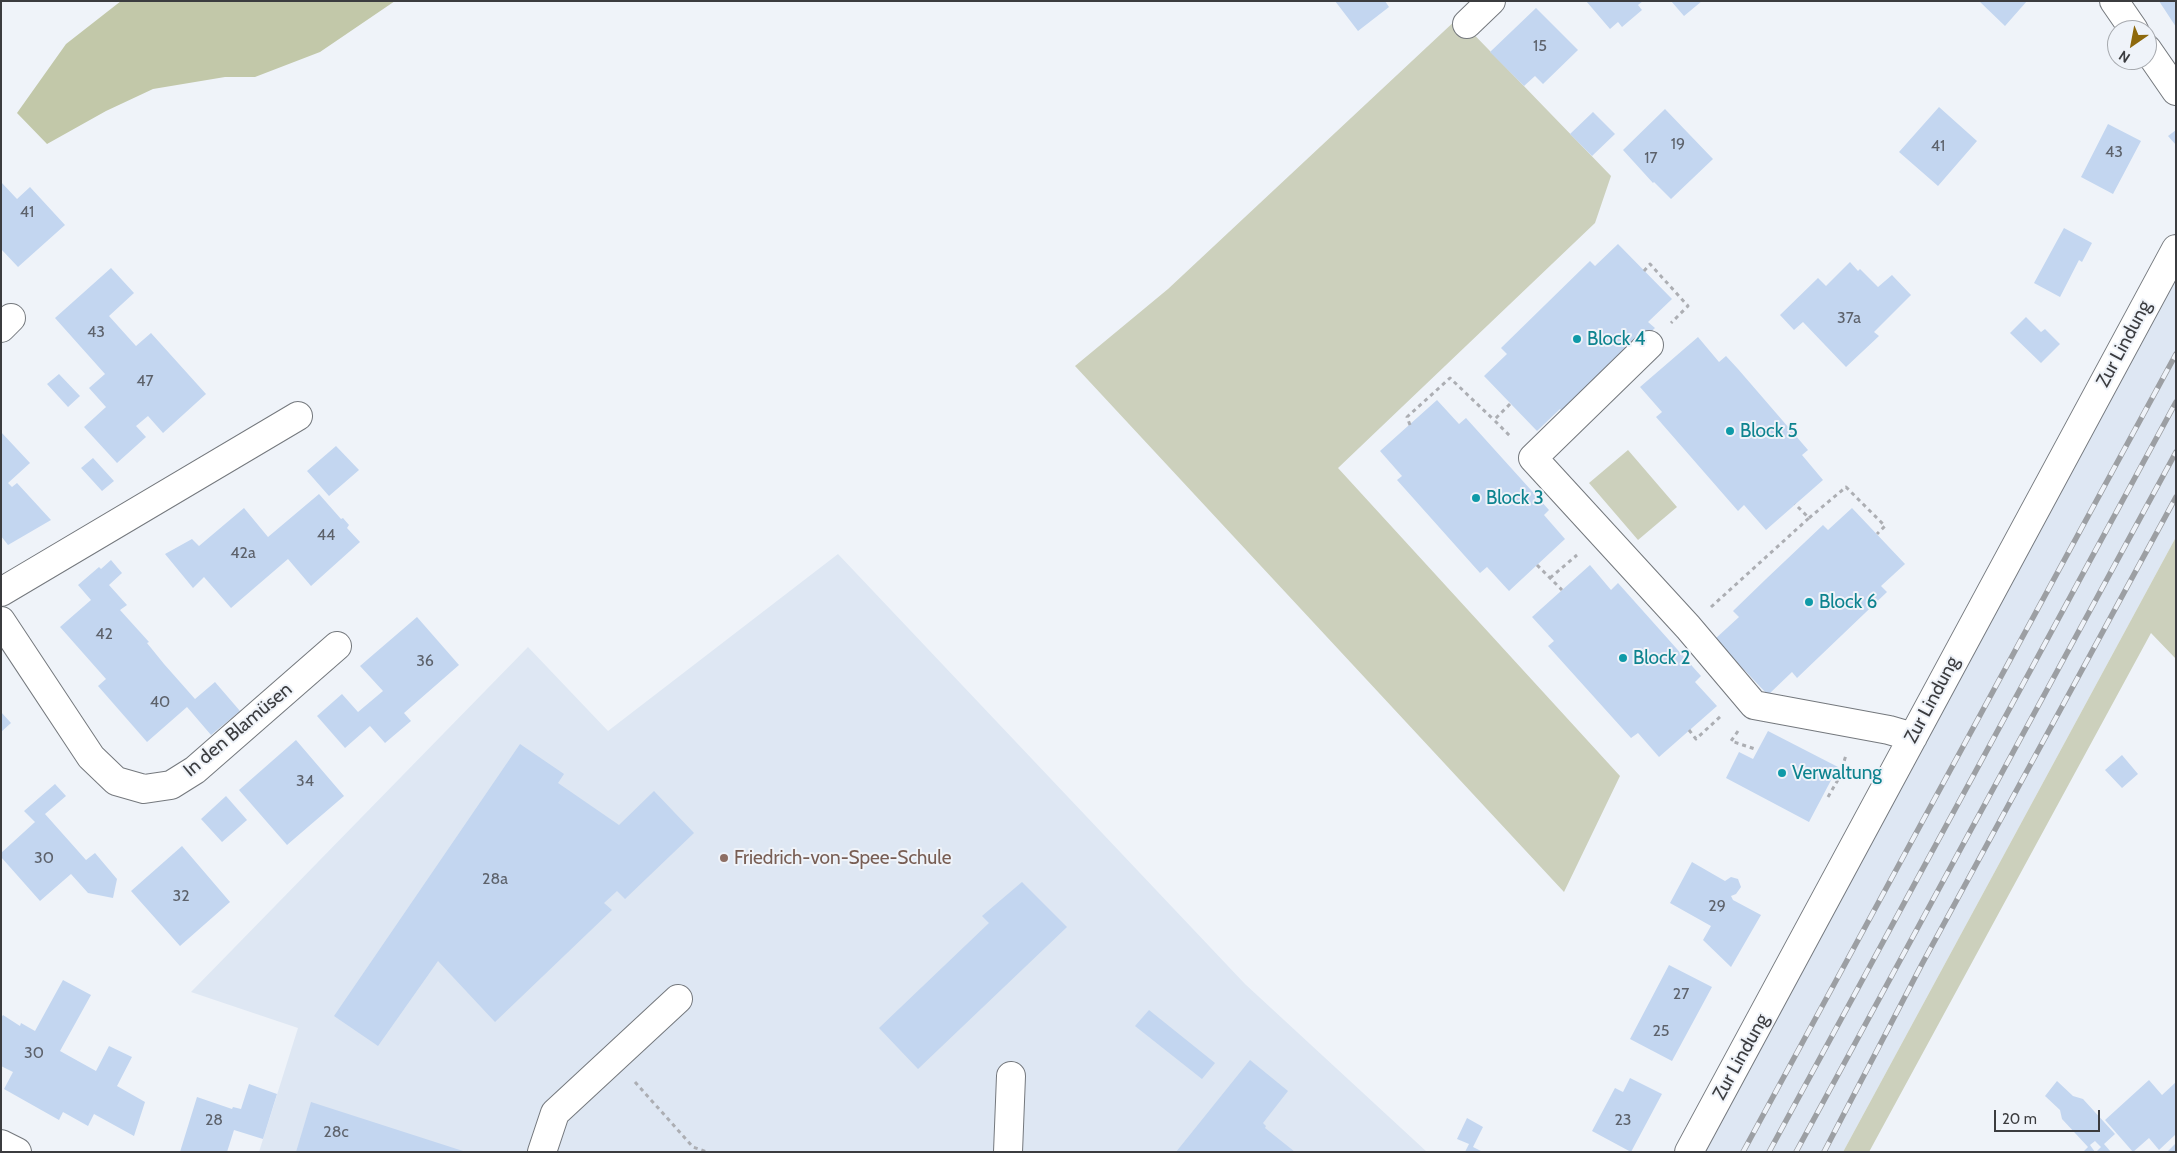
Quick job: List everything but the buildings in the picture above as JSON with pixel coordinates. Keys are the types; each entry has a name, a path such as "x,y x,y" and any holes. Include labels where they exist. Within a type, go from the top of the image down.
{"street":[{"path":"1467,24 1491,1"},
{"path":"2114,1 2127,20"},
{"path":"2157,63 2176,90"},
{"name":"Zur Lindung","path":"1689,1152 2176,248"},
{"path":"1650,345 1533,458 1688,627 1754,705 1853,725 1889,730 1912,737"},
{"path":"1,592 298,416"},
{"name":"In den Blamüsen","path":"1,621 91,757 116,781 144,789 171,785 195,770 338,646"},
{"path":"542,1152 555,1113 678,999"},
{"path":"1008,1152 1011,1076"},
{"path":"1,1144 17,1152"}],"path":[{"path":"1644,271 1650,264 1688,306 1650,345"},
{"path":"1410,425 1407,416 1450,378 1533,458"},
{"path":"1494,420 1510,404"},
{"path":"1688,627 1846,486 1886,526 1877,534"},
{"path":"1795,504 1809,518"},
{"path":"1537,565 1562,590"},
{"path":"1690,730 1696,740 1744,694"},
{"path":"1828,797 1844,767 1853,725"},
{"path":"613,1058 693,1147 707,1152"},
{"path":"691,1152 693,1147"}],"shaded area":[{"path":"2176,278 2176,537 1843,1152 1704,1152"},
{"name":"Friedrich-von-Spee-Schule","path":"838,554 1245,984 1427,1152 259,1152 298,1028 191,992 528,647 608,731"}],"green space":[{"path":"121,1 395,1 320,52 255,77 225,77 153,89 106,111 47,144 17,113 66,44"},
{"path":"1458,18 1611,176 1595,223 1338,468 1620,776 1564,892 1075,366 1168,289"},
{"path":"1628,450 1677,507 1638,540 1589,483"},
{"path":"2176,537 2176,659 2151,633 1869,1152 1843,1152"}],"railway":[{"path":"1743,1152 2176,354"},
{"path":"1769,1152 2176,402"},
{"path":"1796,1152 2176,452"},
{"path":"1824,1152 1922,964 2176,497"}],"place":[{"name":"Block 4","path":"1577,339"},
{"name":"Block 5","path":"1730,431"},
{"name":"Block 3","path":"1476,498"},
{"name":"Block 6","path":"1809,602"},
{"name":"Block 2","path":"1623,658"},
{"name":"Verwaltung","path":"1782,773"},
{"name":"Friedrich-von-Spee-Schule","path":"724,858"}]}
